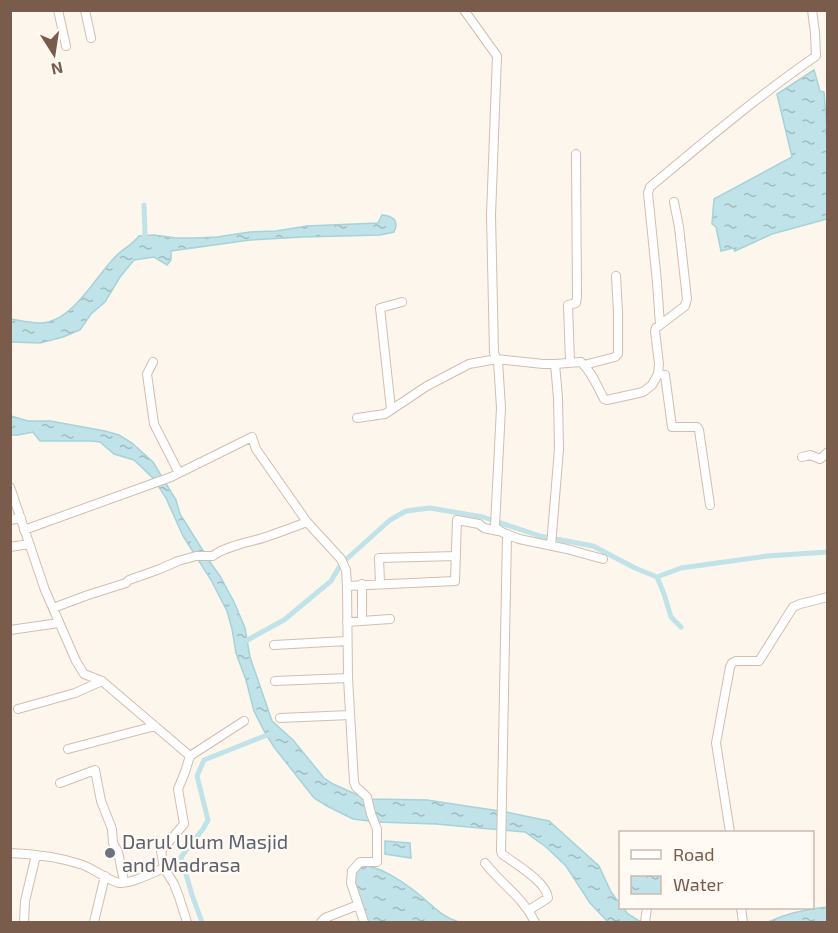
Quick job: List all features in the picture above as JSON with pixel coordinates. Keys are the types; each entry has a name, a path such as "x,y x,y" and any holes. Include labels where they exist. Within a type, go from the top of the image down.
{"street":[{"path":"58,10 66,46"},
{"path":"85,10 91,38"},
{"path":"464,10 497,56 491,215 494,353 498,361 501,408 496,528"},
{"path":"660,325 648,193 650,187 736,116 816,56 812,10"},
{"path":"570,362 568,305 576,303 577,297 576,154"},
{"path":"357,418 385,414 427,386 469,364 497,358 543,364 581,362 599,387 602,397 607,400 643,392 658,374 655,331 685,306 687,299 674,202"},
{"path":"584,365 615,357 618,354 616,276"},
{"path":"391,409 380,308 402,302"},
{"path":"153,362 147,374 154,424 179,473"},
{"path":"551,546 559,449 555,364"},
{"path":"658,374 665,375 672,428 698,427 710,505"},
{"path":"24,530 171,477 252,437 256,449 307,522 341,559 346,570 346,641 354,782 367,797 377,829 377,862 360,862 352,871 351,883 364,922"},
{"path":"802,457 810,455 820,459 828,452"},
{"path":"10,487 53,608 84,674 102,681 190,756"},
{"path":"10,519 21,518"},
{"path":"347,586 455,581 457,520 479,524 484,528 496,528 519,539 603,559"},
{"path":"53,608 126,583 178,561 196,556 213,556 307,522"},
{"path":"507,534 501,851 544,888 548,896 529,910"},
{"path":"10,547 29,544"},
{"path":"380,584 379,558 456,556"},
{"path":"362,584 362,621"},
{"path":"730,831 716,743 730,667 736,661 759,661 794,607 828,597"},
{"path":"347,622 390,619"},
{"path":"10,630 59,622"},
{"path":"274,645 346,641"},
{"path":"276,681 348,678"},
{"path":"18,709 75,693 102,681"},
{"path":"280,718 350,715"},
{"path":"187,922 174,884 164,868 161,851 184,824 178,789 190,756 244,721"},
{"path":"68,749 155,726"},
{"path":"60,783 95,770 101,801 112,829 113,843 118,852 124,882"},
{"path":"10,853 36,855 81,864 117,883 164,868"},
{"path":"24,922 25,900 36,855"},
{"path":"485,863 529,910 535,922"},
{"path":"94,922 105,876"},
{"path":"321,922 325,918 358,905"}],"water":[{"path":"814,70 820,91 824,92 827,129 825,130 828,138 827,219 772,234 735,251 733,248 721,251 716,227 712,224 714,199 792,157 777,94"},
{"path":"382,215 394,219 396,228 394,232 380,235 250,240 171,251 171,260 167,265 154,257 134,260 120,277 105,302 91,314 80,330 40,343 11,342 11,319 39,323 58,318 77,303 110,262 139,236 217,237 307,226 378,223"},
{"path":"11,416 28,421 50,421 105,431 119,435 132,443 153,462 176,500 180,514 234,602 245,628 250,657 272,721 293,740 324,778 362,797 371,799 427,800 549,821 599,866 611,892 619,903 619,909 624,909 641,922 608,922 590,903 566,866 546,847 525,832 353,819 314,798 264,731 254,711 236,653 227,611 211,580 183,536 166,498 154,479 134,460 114,454 100,442 40,441 33,432 11,435"},
{"path":"385,841 410,843 411,858 385,854"},
{"path":"360,865 390,874 441,913 459,922 366,922 353,876"},
{"path":"827,907 827,922 768,922 783,916"}],"waterway":[{"path":"144,205 144,242"},
{"path":"242,643 284,620 331,581 341,564 390,520 406,511 430,508 483,517 540,536 593,546 657,577 681,568 767,556 828,552"},
{"path":"657,577 671,617 681,627"},
{"path":"202,922 181,857 208,820 197,776 204,760 272,733"}],"place":[{"name":"Darul Ulum Masjid and Madrasa","path":"110,853"}]}
